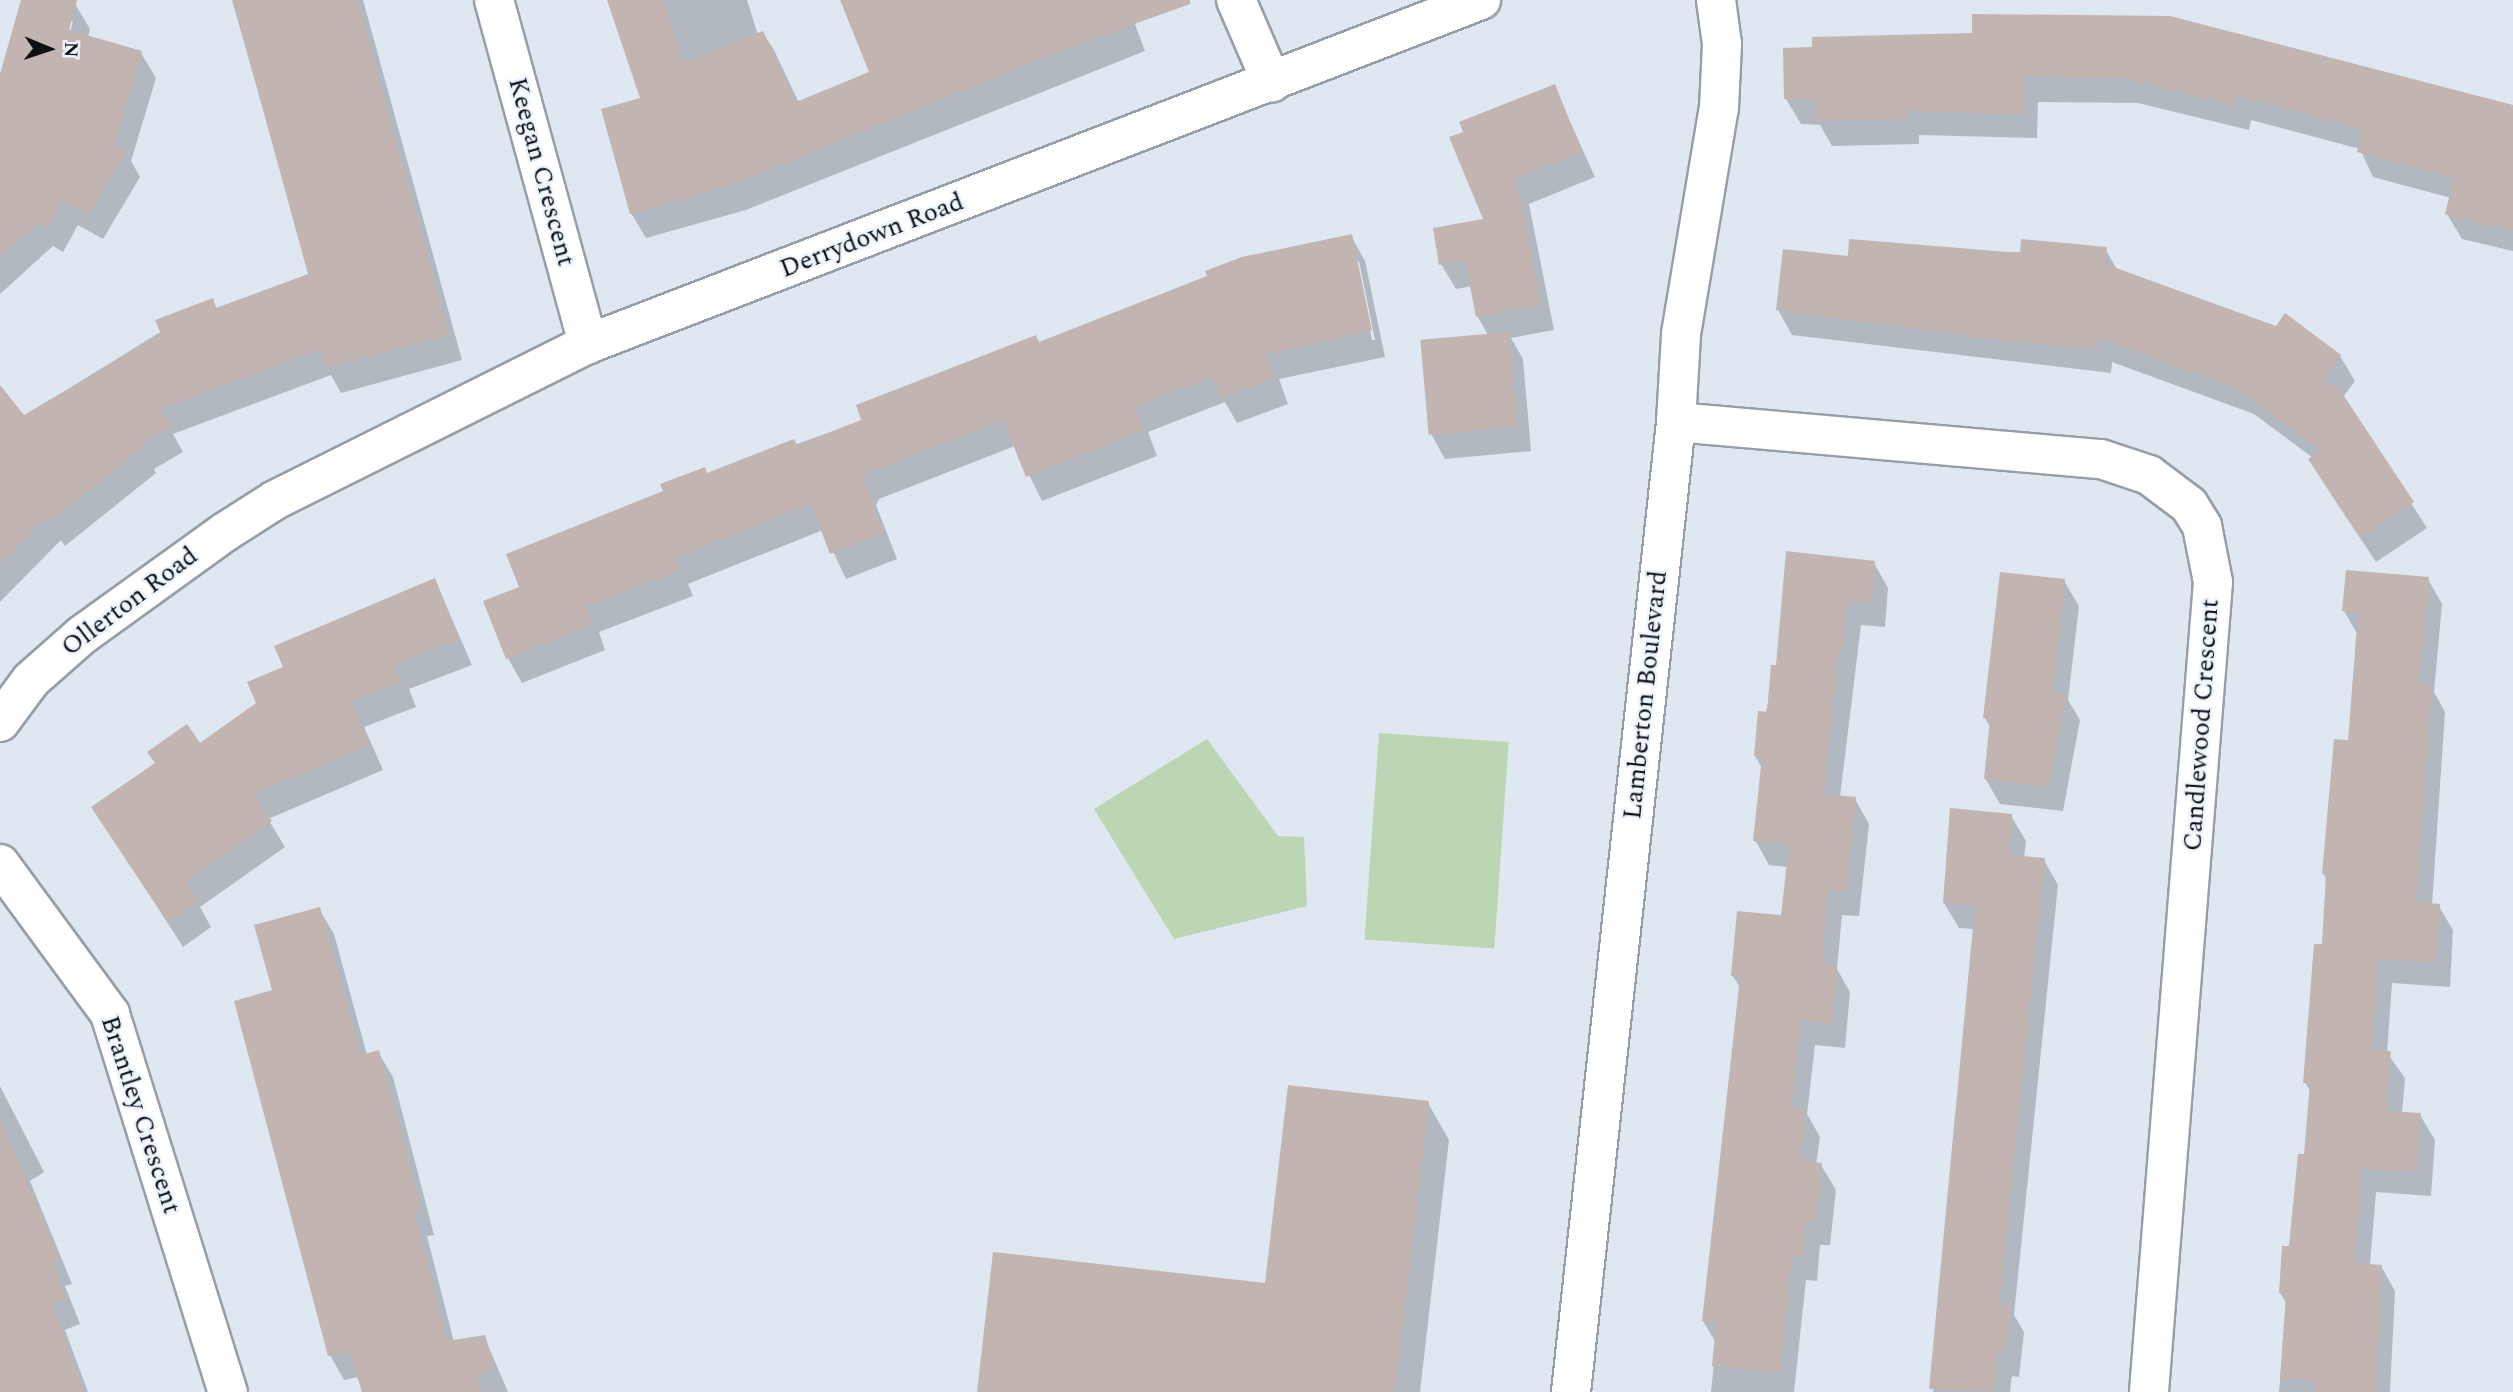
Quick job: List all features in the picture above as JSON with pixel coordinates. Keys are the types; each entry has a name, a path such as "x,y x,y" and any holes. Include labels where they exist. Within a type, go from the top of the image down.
{"street":[{"name":"Keegan Crescent","path":"494,0 588,344"},
{"path":"1236,0 1272,83"},
{"name":"Derrydown Road","path":"275,500 588,344 1272,83 1481,0"},
{"name":"Lamberton Boulevard","path":"1571,1392 1676,422 1681,334 1720,108 1722,44 1716,0"},
{"name":"Candlewood Crescent","path":"1676,422 2101,459 2149,475 2189,505 2202,526 2213,582 2149,1392"},
{"name":"Ollerton Road","path":"0,722 31,680 82,635 140,590 275,500"},
{"name":"Brantley Crescent","path":"0,864 110,1014 228,1392"}],"green space":[{"path":"1379,733 1509,742 1494,949 1365,939"},
{"path":"1207,739 1278,836 1304,837 1307,906 1174,939 1094,809"}],"building":[{"path":"21,0 77,0 69,30 142,51 115,144 127,151 88,215 63,201 48,228 38,222 0,256 0,74"},
{"path":"233,0 357,0 449,335 325,368 320,349 160,409 171,426 141,444 143,447 49,522 45,517 0,564 0,385 24,415 161,334 155,320 213,298 216,308 308,274"},
{"path":"607,0 663,0 684,62 763,31 796,102 869,72 840,0 1190,0 1190,4 1065,49 731,185 630,214 601,109 640,98"},
{"path":"1972,14 2170,16 2513,105 2513,231 2445,214 2454,178 2357,152 2362,133 2358,128 2237,96 2235,106 2122,78 2025,77 2024,114 1905,111 1906,119 1816,121 1813,98 1784,99 1783,48 1812,47 1812,37 1972,33"},
{"path":"1555,84 1582,152 1516,178 1541,305 1476,317 1465,260 1439,265 1433,228 1483,219 1449,137 1463,132 1459,122"},
{"path":"1352,234 1372,331 1266,354 1275,378 1221,398 1212,376 1135,407 1144,430 1026,477 1003,420 865,474 863,479 884,533 830,554 811,504 675,558 680,570 585,607 592,624 506,659 483,601 519,587 506,554 663,491 660,484 705,467 707,473 794,439 797,445 861,420 856,405 1036,335 1039,342 1207,276 1205,271 1242,257"},
{"path":"1849,239 2020,253 2021,239 2107,247 2105,264 2276,326 2285,313 2341,355 2324,379 2342,393 2414,502 2360,538 2308,459 2321,450 2237,389 2098,338 2097,349 2011,342 1776,310 1783,249 1848,256"},
{"path":"1509,332 1517,427 1429,434 1420,340"},
{"path":"1786,551 1875,561 1872,602 1847,600 1843,650 1839,649 1824,794 1856,797 1846,892 1828,890 1822,964 1837,965 1832,1024 1801,1021 1791,1108 1806,1110 1800,1161 1822,1163 1816,1221 1806,1220 1803,1257 1792,1256 1780,1373 1712,1366 1716,1323 1702,1321 1740,977 1731,976 1737,911 1781,915 1789,844 1753,841 1762,757 1754,756 1758,711 1767,712 1771,665 1776,665"},
{"path":"2346,570 2429,577 2419,684 2432,685 2416,902 2440,904 2436,962 2378,959 2372,1050 2391,1051 2386,1111 2421,1113 2417,1172 2362,1168 2355,1263 2382,1265 2376,1392 2314,1392 2315,1381 2280,1378 2286,1294 2279,1293 2282,1246 2289,1246 2298,1154 2304,1154 2310,1083 2303,1083 2314,944 2322,944 2326,874 2322,874 2334,739 2348,740 2358,613 2342,611"},
{"path":"2000,572 2065,579 2053,692 2066,694 2049,787 1984,779 1990,719 1983,718"},
{"path":"435,578 459,639 395,664 403,682 351,701 370,745 253,794 272,821 185,882 199,901 168,923 91,807 155,763 147,752 187,724 200,743 256,703 247,682 283,667 274,646"},
{"path":"1950,808 2012,814 2009,855 2045,858 1999,1304 2011,1306 2005,1352 1998,1351 1994,1392 1929,1389 1975,906 1943,903"},
{"path":"320,907 361,1055 379,1050 421,1209 414,1211 447,1341 485,1335 495,1368 476,1374 482,1392 362,1392 349,1351 328,1356 234,1001 272,990 254,925"},
{"path":"1288,1085 1429,1101 1395,1392 977,1392 993,1252 1265,1283"},
{"path":"0,1117 59,1259 52,1261 67,1299 52,1304 84,1392 0,1392"}]}
